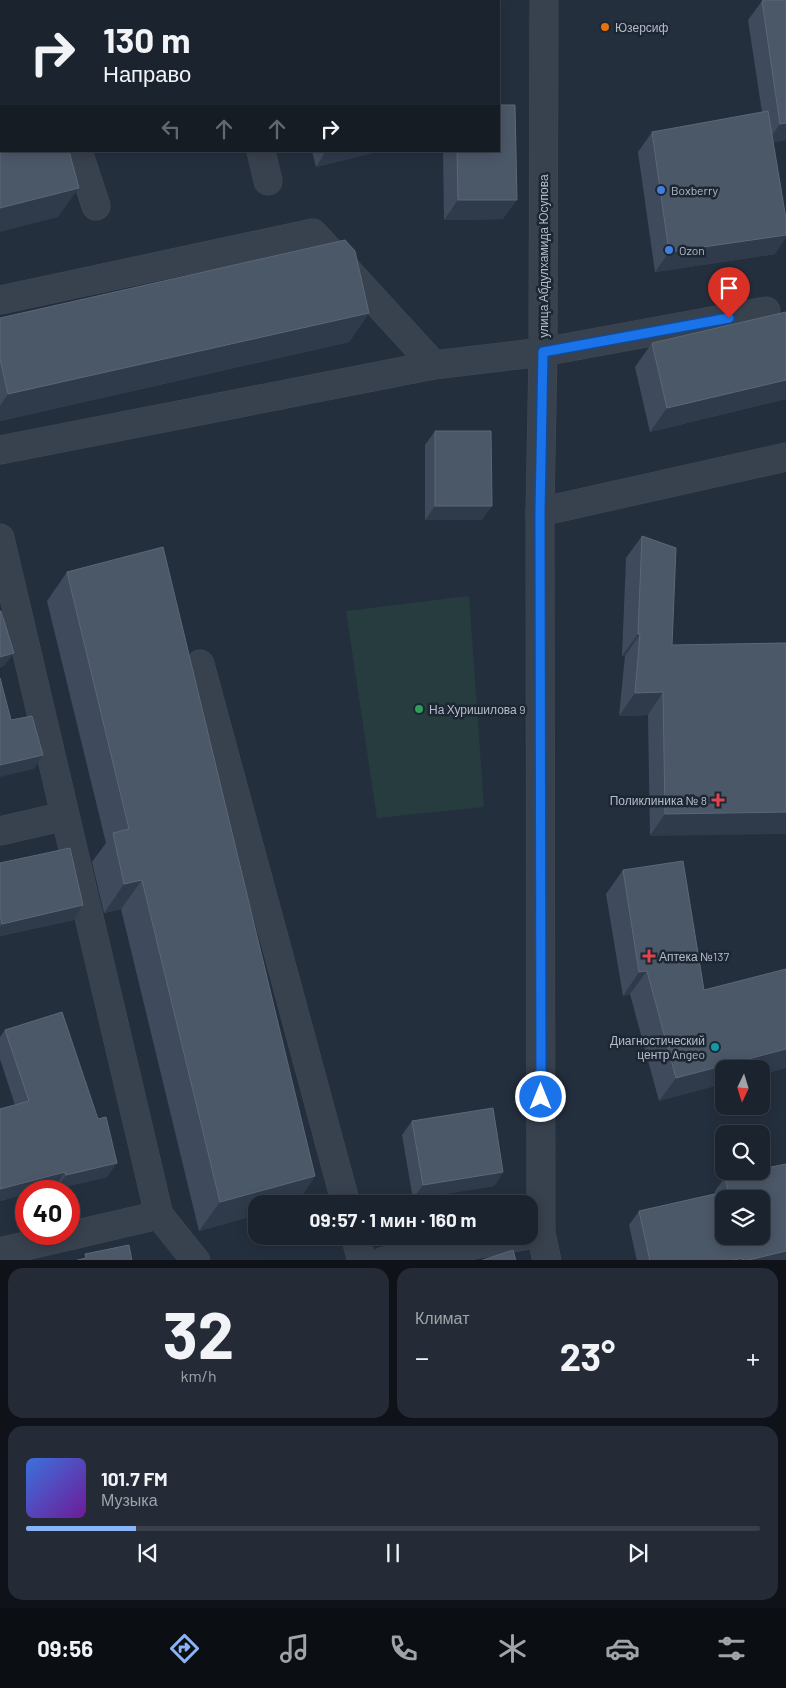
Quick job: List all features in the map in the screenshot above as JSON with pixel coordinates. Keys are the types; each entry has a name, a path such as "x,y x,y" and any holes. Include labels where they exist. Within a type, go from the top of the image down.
{"street":[{"name":"улица Абдулхамида Юсупова","path":"531,1195 543,352 544,0"},
{"path":"78,152 96,206"},
{"path":"261,152 268,182"},
{"path":"0,300 313,233 434,365"},
{"path":"0,450 434,365 543,352 766,311"},
{"path":"540,512 786,457"},
{"path":"0,538 159,1216 196,1260"},
{"path":"200,664 344,1195"},
{"path":"0,831 65,816"},
{"path":"0,1252 159,1216"},
{"path":"358,1245 362,1260"},
{"path":"384,1260 472,1245"},
{"name":"улица Абдулхамида Юсупова","path":"537,1245 547,1260"}],"green space":[{"name":"На Хуришилова 9","path":"469,596 484,807 377,818 346,611"}],"building":[{"path":"786,0 786,123 780,124 762,1"},
{"path":"500,105 515,105 517,200 458,200 457,152 500,152"},
{"path":"768,111 786,219 786,235 669,252 652,132"},
{"path":"0,152 69,152 79,188 0,208"},
{"path":"345,240 355,251 369,313 8,394 0,359 0,318"},
{"path":"786,312 786,380 667,408 652,343"},
{"path":"435,431 491,431 492,506 435,506"},
{"path":"642,536 676,548 672,645 786,643 786,812 665,814 663,692 635,693 640,634 638,634"},
{"path":"163,547 315,1176 220,1202 142,880 124,884 113,833 129,829 67,572"},
{"path":"0,611 14,653 0,657"},
{"path":"0,678 11,720 32,716 43,755 0,765"},
{"path":"70,848 83,905 2,924 0,918 0,863"},
{"path":"683,861 704,990 786,969 786,1049 744,1060 715,1060 715,1068 676,1078 647,971 639,972 623,870"},
{"path":"62,1012 98,1119 106,1117 117,1163 66,1175 65,1172 34,1180 15,1180 15,1185 0,1189 0,1109 29,1101 5,1030"},
{"path":"493,1108 503,1172 423,1185 412,1121"},
{"path":"786,1164 786,1251 749,1260 743,1260 742,1258 735,1260 650,1260 639,1211 715,1194 715,1245 770,1245 770,1190 728,1190 726,1180 770,1180 770,1167"},
{"path":"129,1245 132,1260 78,1260 86,1258 85,1254"},
{"path":"513,1250 516,1260 483,1260"}],"place":[{"name":"Юзерсиф","path":"605,27"},
{"name":"Boxberry","path":"661,190"},
{"name":"Ozon","path":"669,250"},
{"name":"На Хуришилова 9","path":"419,709"},
{"name":"Поликлиника № 8","path":"718,800"},
{"name":"Аптека №137","path":"649,956"},
{"name":"Диагностический центр Angeo","path":"715,1047"}],"route":[{"path":"541,1097 540,512 543,352 729,318"}]}
